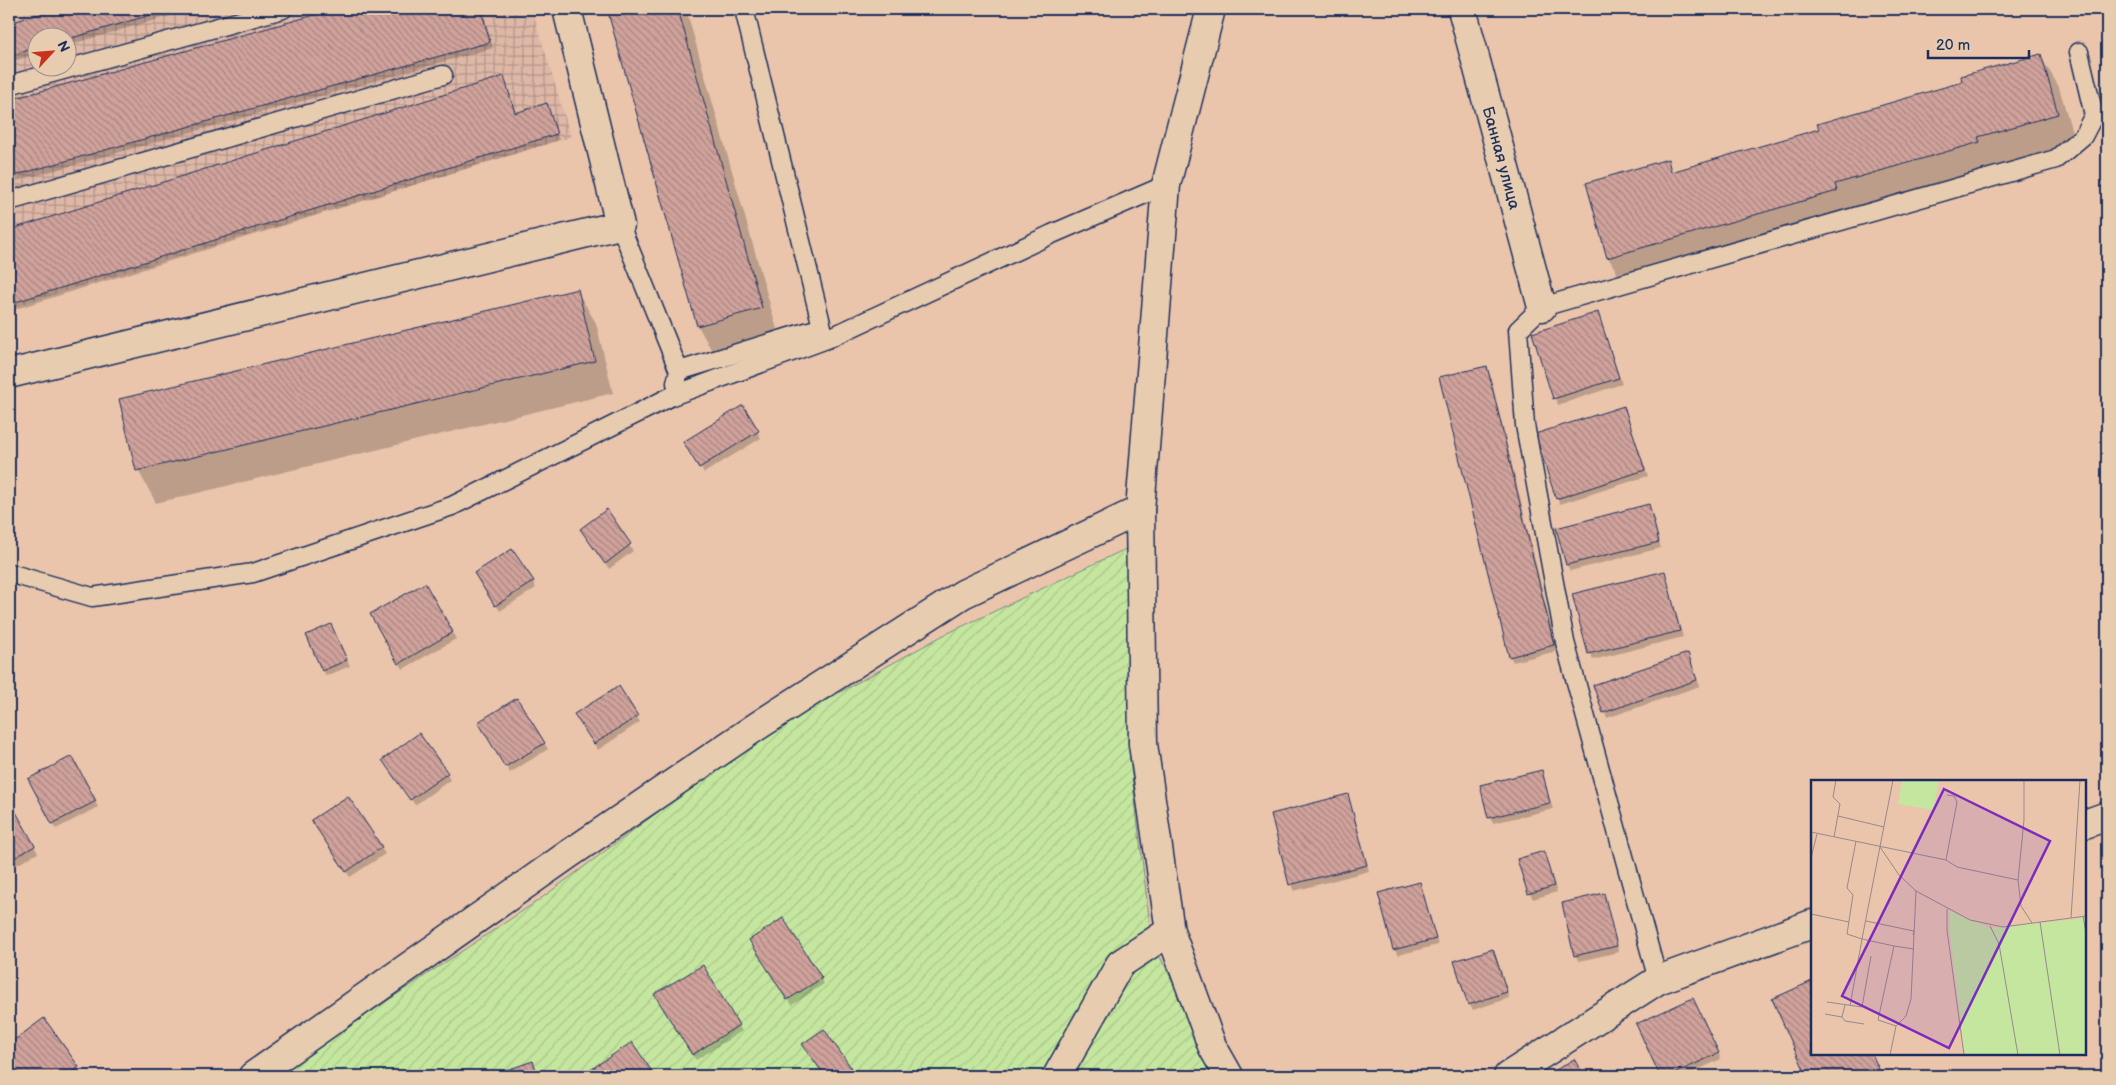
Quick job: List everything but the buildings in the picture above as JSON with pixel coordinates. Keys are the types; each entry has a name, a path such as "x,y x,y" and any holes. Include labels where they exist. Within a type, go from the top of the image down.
{"street":[{"path":"9,374 620,225 567,9"},
{"path":"1211,9 1166,185 1140,510 1143,744 1170,931 1212,1046 1228,1076"},
{"name":"Банная улица","path":"1462,9 1542,306"},
{"path":"253,1076 577,849 756,727 963,594 1140,510"},
{"path":"2086,824 2107,816"},
{"path":"1508,1076 1658,980 1811,924"},
{"path":"1057,1076 1120,964 1170,931"}],"lane":[{"path":"9,85 283,9"},
{"path":"744,9 825,333"},
{"path":"1658,980 1565,642 1525,425 1518,330 1542,306 2056,159 2083,136 2094,115 2078,52"},
{"path":"9,201 442,75"},
{"path":"9,573 92,597 253,573 452,506 672,396 825,333 1166,185"},
{"path":"620,225 679,371 672,396"},
{"path":"679,371 825,333"}],"shaded area":[{"path":"39,9 532,9 571,137 9,308 9,18"}],"green space":[{"path":"1134,545 1128,742 1152,942 1223,1076 274,1076 539,900 759,737 942,636"}]}
